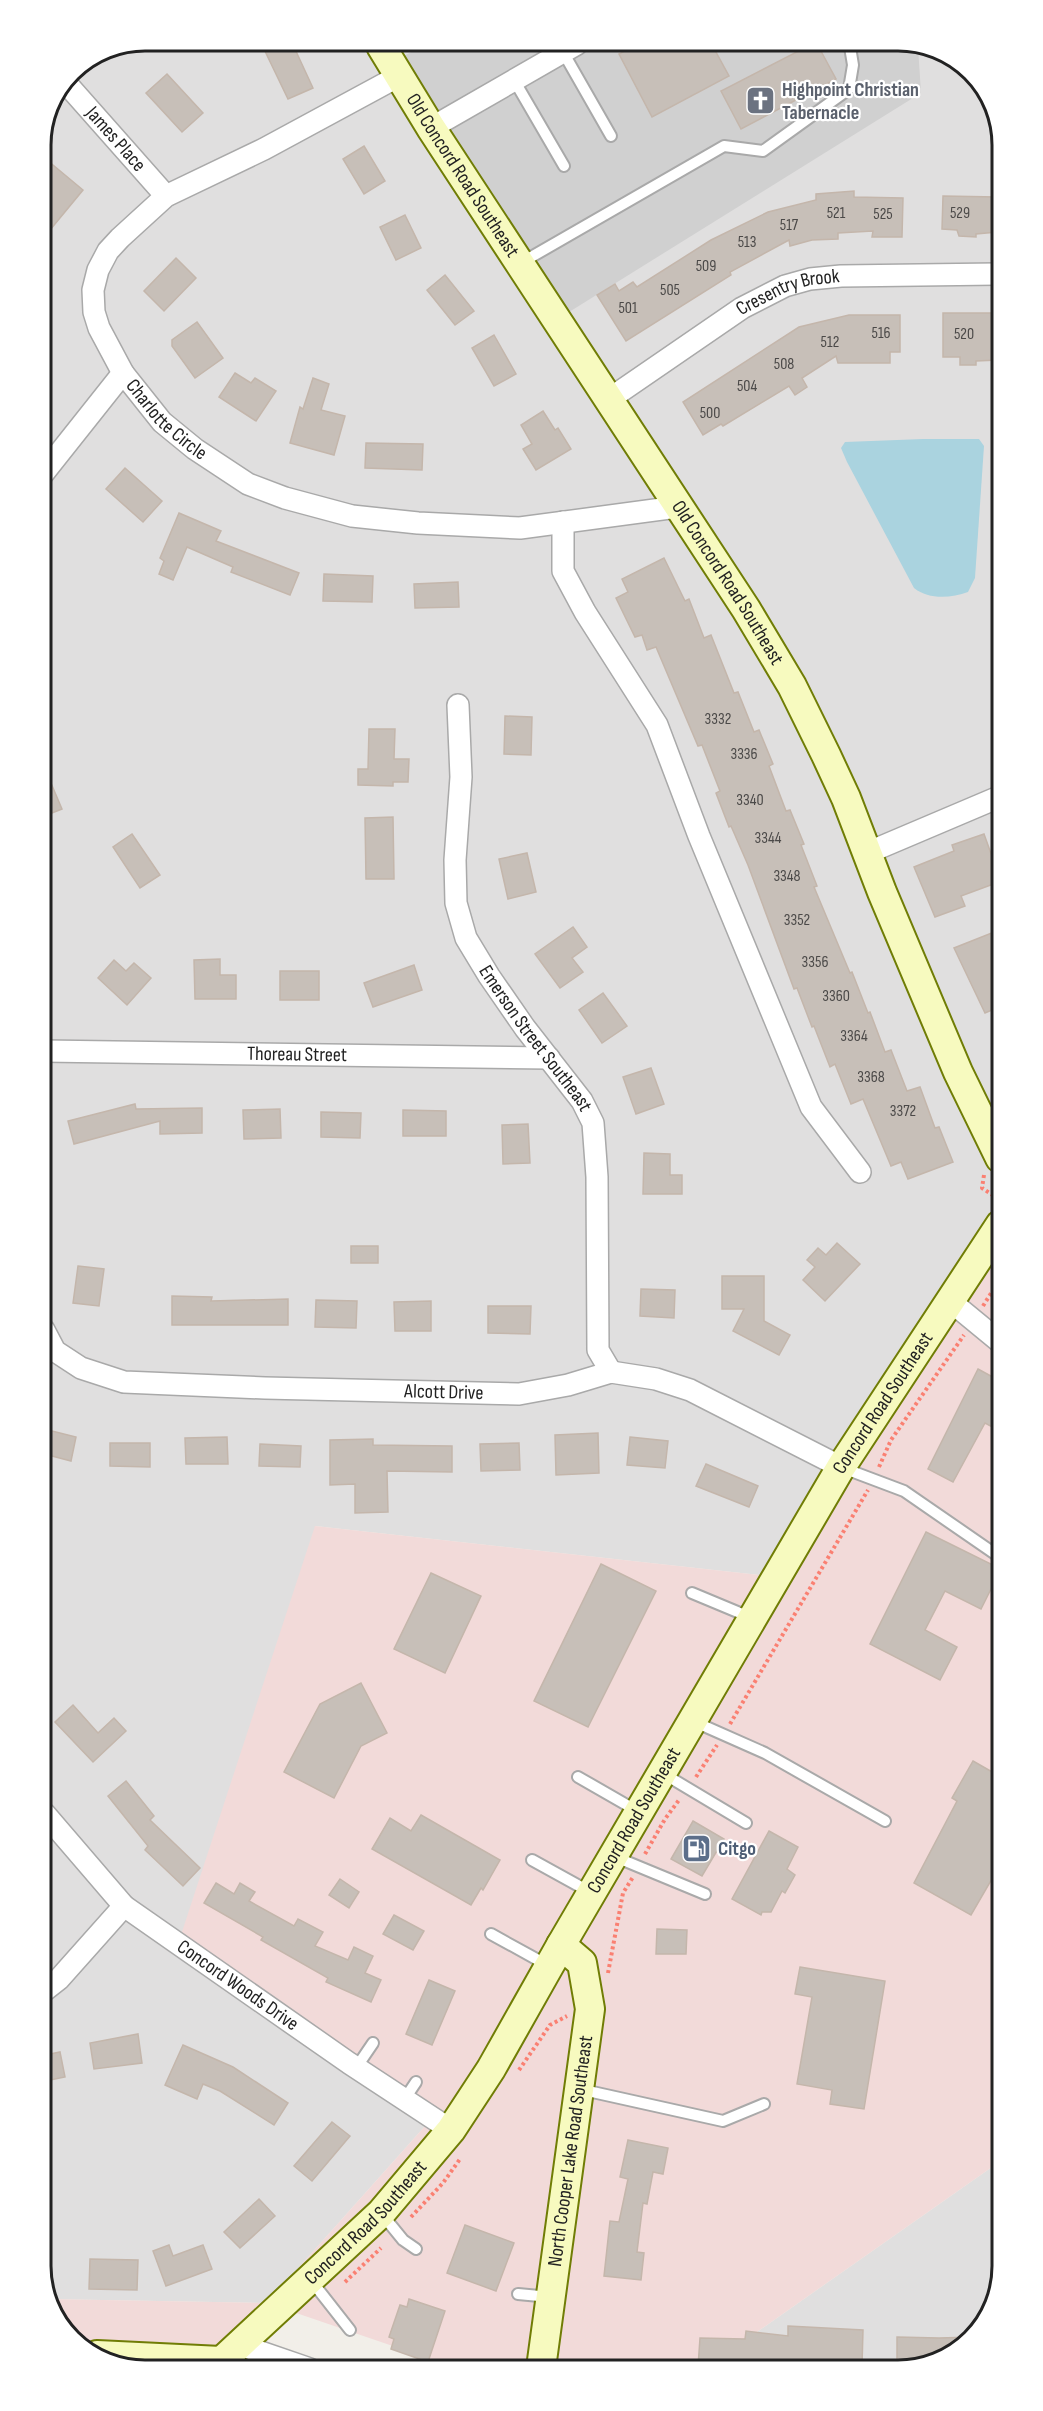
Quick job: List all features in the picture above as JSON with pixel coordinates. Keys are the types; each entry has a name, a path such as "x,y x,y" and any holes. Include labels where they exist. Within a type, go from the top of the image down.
{"street":[{"name":"Old Concord Road Southeast","path":"384,51 430,128 677,507 741,601 792,686 846,798 969,1099 992,1143"},
{"path":"430,128 565,51"},
{"name":"Charlotte Circle","path":"399,76 264,149 166,196 108,250 98,270 93,290 94,312 99,328 123,373 137,394 162,422 195,449 248,484 285,498 352,516 418,523 520,528 677,507"},
{"name":"James Place","path":"70,88 166,196"},
{"name":"Cresentry Brook","path":"608,400 742,308 785,286 810,279 841,276 992,274"},
{"path":"51,464 123,373"},
{"path":"563,522 563,571 585,612 657,725 811,1107 860,1172"},
{"name":"Emerson Street Southeast","path":"458,705 461,777 455,860 456,903 466,938 495,985 582,1101 593,1123 597,1177 598,1350 610,1372"},
{"path":"867,853 992,800"},
{"name":"Thoreau Street","path":"51,1051 549,1058"},
{"name":"Concord Road Southeast","path":"224,2359 381,2213 451,2130 491,2069 555,1955 841,1467 949,1300 992,1240"},
{"path":"949,1300 992,1335"},
{"name":"Alcott Drive","path":"51,1343 55,1351 81,1368 124,1382 519,1394 567,1385 610,1372 656,1379 690,1390 841,1467"},
{"name":"Concord Woods Drive","path":"51,1821 124,1906 356,2068 410,2091 451,2130"},
{"path":"51,1985 124,1906"},
{"name":"North Cooper Lake Road Southeast","path":"542,2360 590,2009 582,1963 555,1955"},
{"path":"118,2356 224,2359"}],"lane":[{"path":"571,51 611,136"},
{"path":"519,264 724,146 762,151 849,89 853,64 851,51"},
{"path":"514,80 564,166"},
{"path":"841,1467 904,1491 992,1552"},
{"path":"692,1593 753,1618"},
{"path":"693,1721 765,1753 885,1821"},
{"path":"662,1772 746,1823"},
{"path":"578,1778 639,1812"},
{"path":"613,1856 705,1894"},
{"path":"532,1860 592,1893"},
{"path":"491,1934 555,1955"},
{"path":"356,2068 373,2043"},
{"path":"579,2089 723,2121 764,2104"},
{"path":"381,2213 403,2240 416,2249"},
{"path":"310,2279 350,2330"},
{"path":"518,2294 551,2297"}],"shaded area":[{"path":"145,51 904,51 934,58 955,70 976,93 987,115 992,145 992,1219 786,1578 315,1526 426,2125 267,2303 57,2299 52,2278 51,139 54,121 70,88 83,74 109,58"},
{"path":"413,51 904,51 918,54 921,93 545,327 388,64"},
{"path":"992,1219 992,2167 717,2360 434,2360 267,2303 426,2125 178,1944 315,1526 786,1578"},
{"path":"992,2167 990,2284 976,2318 955,2341 928,2355 898,2360 717,2360"},
{"path":"57,2299 267,2303 207,2360 139,2360 115,2355 88,2341 67,2318"}],"water":[{"path":"979,439 984,446 975,578 968,592 947,597 926,595 914,588 841,448 845,442"}],"building":[{"path":"265,51 296,51 313,88 288,99"},
{"path":"625,51 715,51 729,76 652,117 619,54"},
{"path":"799,51 821,51 836,79 741,129 721,91"},
{"path":"167,74 203,113 182,132 146,93"},
{"path":"364,146 385,181 364,194 343,159"},
{"path":"51,163 83,190 51,229"},
{"path":"854,191 854,197 903,198 902,237 872,237 873,231 838,233 838,239 812,240 790,246 789,240 730,272 731,275 626,341 597,295 615,284 619,291 633,282 637,287 711,240 768,212 816,200 816,194"},
{"path":"943,196 992,197 992,232 976,234 976,237 959,236 957,230 942,229"},
{"path":"405,215 421,248 396,260 380,227"},
{"path":"176,258 196,278 164,311 144,291"},
{"path":"445,275 474,311 455,325 427,290"},
{"path":"943,313 992,313 992,360 976,361 976,365 960,365 960,357 943,357"},
{"path":"849,315 900,315 900,352 890,352 890,363 838,363 836,356 802,378 807,387 795,395 789,386 723,426 721,424 703,435 683,402 799,327"},
{"path":"197,322 223,358 195,378 172,346 172,340"},
{"path":"494,335 516,374 494,386 472,348"},
{"path":"235,373 251,383 255,378 276,391 256,421 219,397"},
{"path":"313,378 329,384 321,410 345,416 334,455 290,443 300,407 303,409"},
{"path":"543,411 555,430 558,428 571,449 536,470 523,449 532,444 521,425"},
{"path":"366,443 423,444 422,470 365,468"},
{"path":"125,468 162,501 143,522 106,489"},
{"path":"179,513 221,531 216,541 299,573 290,595 231,572 233,567 187,547 173,580 159,574 164,561 160,558"},
{"path":"664,558 685,601 689,599 704,638 711,635 734,693 738,692 754,732 759,730 773,764 769,766 786,811 790,810 804,844 801,845 817,886 814,887 850,973 852,972 868,1013 870,1012 885,1052 891,1050 907,1091 920,1087 935,1128 939,1127 953,1162 908,1179 901,1162 891,1166 863,1099 851,1104 835,1064 830,1067 797,988 794,989 748,865 731,826 729,827 716,793 720,791 702,745 698,746 656,647 647,650 642,635 635,637 616,598 628,592 622,579"},
{"path":"324,574 373,576 372,602 323,601"},
{"path":"458,582 459,607 415,608 414,584"},
{"path":"505,716 532,717 531,755 504,754"},
{"path":"369,729 395,729 394,759 409,759 408,782 393,782 393,786 358,785 358,769 368,769"},
{"path":"51,783 62,809 51,813"},
{"path":"393,817 394,879 366,879 365,818"},
{"path":"132,834 160,875 140,888 113,847"},
{"path":"984,834 992,856 992,885 961,896 965,906 935,917 914,867 954,851 952,845"},
{"path":"527,853 536,892 508,899 499,859"},
{"path":"573,927 587,947 572,958 583,972 560,988 535,954"},
{"path":"992,933 992,1010 985,1013 954,948"},
{"path":"220,959 220,975 236,975 236,999 195,999 194,960"},
{"path":"114,960 126,971 134,963 151,978 127,1005 98,978"},
{"path":"414,965 422,990 373,1007 364,983"},
{"path":"280,971 319,971 319,1000 280,1000"},
{"path":"603,993 627,1026 602,1043 579,1010"},
{"path":"651,1068 664,1104 636,1114 623,1077"},
{"path":"135,1104 136,1109 202,1108 202,1133 160,1134 160,1121 74,1144 68,1121"},
{"path":"280,1109 281,1138 244,1139 243,1110"},
{"path":"403,1110 446,1111 446,1136 403,1136"},
{"path":"321,1112 361,1113 360,1138 321,1137"},
{"path":"528,1124 530,1163 503,1164 502,1125"},
{"path":"644,1153 670,1154 670,1175 682,1175 682,1194 643,1194"},
{"path":"837,1243 860,1264 825,1301 803,1280 815,1267 807,1260 818,1248 826,1255"},
{"path":"351,1246 378,1246 378,1263 351,1263"},
{"path":"78,1266 104,1269 99,1306 73,1303"},
{"path":"722,1276 764,1276 764,1321 790,1335 779,1355 733,1331 744,1309 722,1309"},
{"path":"641,1289 675,1290 674,1318 640,1316"},
{"path":"172,1296 212,1297 211,1301 288,1299 288,1325 172,1325"},
{"path":"316,1300 357,1301 356,1328 315,1327"},
{"path":"431,1301 431,1331 395,1331 394,1302"},
{"path":"488,1306 531,1306 530,1334 488,1333"},
{"path":"978,1369 992,1377 992,1427 985,1423 953,1482 928,1469"},
{"path":"51,1431 76,1437 71,1461 51,1456"},
{"path":"598,1433 599,1473 556,1475 555,1435"},
{"path":"227,1437 228,1464 186,1464 185,1438"},
{"path":"630,1437 668,1441 665,1468 627,1465"},
{"path":"373,1439 373,1445 452,1446 452,1472 387,1471 388,1512 355,1513 355,1484 330,1485 330,1440"},
{"path":"110,1443 150,1443 150,1467 110,1466"},
{"path":"519,1443 520,1470 481,1471 480,1444"},
{"path":"260,1444 301,1446 300,1467 259,1466"},
{"path":"706,1464 758,1486 749,1507 696,1486"},
{"path":"926,1532 992,1565 992,1587 981,1609 945,1591 925,1630 957,1647 940,1680 870,1644"},
{"path":"601,1564 656,1591 588,1727 534,1701"},
{"path":"431,1573 481,1596 445,1673 394,1649"},
{"path":"361,1683 387,1733 361,1746 334,1798 284,1772 320,1704"},
{"path":"73,1705 98,1733 114,1718 126,1731 93,1762 55,1722"},
{"path":"973,1761 992,1772 992,1879 971,1915 914,1883 957,1801 952,1798"},
{"path":"126,1781 154,1816 150,1820 200,1868 183,1886 145,1850 148,1846 108,1796"},
{"path":"421,1815 500,1860 483,1890 481,1888 471,1905 372,1849 390,1818 411,1831"},
{"name":"Citgo","path":"693,1821 724,1839 702,1876 671,1859"},
{"path":"769,1831 798,1847 787,1869 795,1875 785,1893 782,1891 771,1912 762,1912 761,1915 732,1899"},
{"path":"340,1879 359,1892 349,1908 329,1895"},
{"path":"216,1883 234,1894 240,1883 255,1892 249,1901 294,1926 298,1919 323,1932 315,1946 348,1960 354,1947 373,1956 365,1973 381,1980 371,2002 326,1982 328,1978 261,1940 263,1937 204,1903"},
{"path":"394,1915 424,1931 413,1950 383,1934"},
{"path":"657,1929 687,1930 686,1954 656,1954"},
{"path":"800,1967 885,1981 864,2109 830,2104 832,2090 797,2084 812,1997 795,1994"},
{"path":"429,1980 455,1991 432,2045 406,2034"},
{"path":"138,2034 142,2063 94,2069 90,2043"},
{"path":"183,2045 233,2067 288,2103 274,2125 220,2091 203,2084 197,2099 165,2085"},
{"path":"60,2052 65,2077 51,2080 51,2054"},
{"path":"332,2122 350,2136 312,2181 294,2166"},
{"path":"628,2140 668,2148 663,2174 653,2172 647,2204 643,2203 637,2252 644,2253 641,2280 604,2276 610,2221 619,2222 628,2179 620,2177"},
{"path":"259,2199 275,2216 240,2248 224,2232"},
{"path":"465,2225 514,2243 496,2291 447,2273"},
{"path":"169,2245 173,2256 203,2245 212,2269 166,2286 153,2251"},
{"path":"90,2259 138,2260 137,2290 89,2289"},
{"path":"409,2299 445,2311 429,2360 391,2349 394,2339 389,2337 400,2305 407,2307"},
{"path":"788,2326 863,2330 862,2360 698,2360 700,2338 745,2339 746,2331 788,2336"},
{"path":"897,2337 959,2337 928,2355 897,2360"}],"place":[{"name":"Highpoint Christian Tabernacle","path":"761,101"},
{"name":"Citgo","path":"697,1849"}]}
